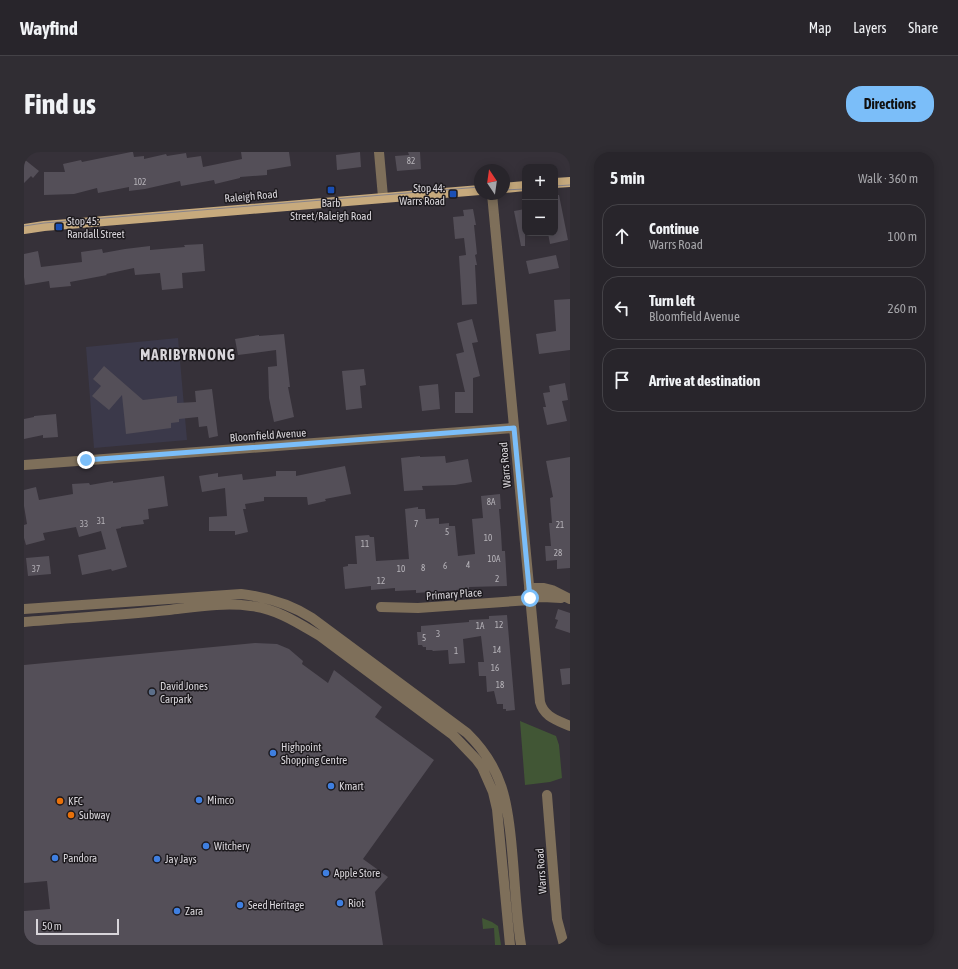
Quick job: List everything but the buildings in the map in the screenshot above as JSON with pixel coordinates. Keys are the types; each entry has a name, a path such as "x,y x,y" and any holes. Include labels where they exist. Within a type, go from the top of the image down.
{"main road":[{"path":"558,183 570,182"},
{"path":"510,187 522,186"},
{"name":"Raleigh Road","path":"24,228 474,190"}],"street":[{"path":"379,152 383,197"},
{"name":"Warrs Road","path":"493,200 539,696 542,709 545,714 570,726"},
{"name":"Bloomfield Avenue","path":"24,465 514,428"},
{"name":"Primary Place","path":"381,607 418,608 529,596 544,588 552,590 568,599"},
{"path":"24,609 241,594 271,599 287,604 312,618 463,730 482,749 490,760 502,786 509,817 521,945"},
{"path":"24,622 239,605 252,606 282,614 320,636 453,735 482,767 493,792 497,809 510,945"},
{"name":"Warrs Road","path":"547,795 557,919 564,945"}],"shaded area":[{"path":"178,338 187,440 94,448 86,347"}],"green space":[{"path":"520,721 556,736 559,745 562,778 550,782 525,785"},
{"path":"482,918 498,926 501,945 495,945 494,928 483,929"}],"tram line":[{"path":"558,186 570,185"},
{"path":"24,226 44,223 474,187"},
{"path":"510,190 522,189"}],"place":[{"name":"Barb Street/Raleigh Road","path":"331,190"},
{"name":"Stop 44: Warrs Road","path":"453,194"},
{"name":"Stop 45: Randall Street","path":"59,227"},
{"name":"David Jones Carpark","path":"152,692"},
{"name":"Highpoint Shopping Centre","path":"273,753"},
{"name":"Kmart","path":"331,786"},
{"name":"Mimco","path":"199,800"},
{"name":"KFC","path":"60,801"},
{"name":"Subway","path":"71,815"},
{"name":"Witchery","path":"206,846"},
{"name":"Pandora","path":"55,858"},
{"name":"Jay Jays","path":"157,859"},
{"name":"Apple Store","path":"326,873"},
{"name":"Riot","path":"340,903"},
{"name":"Seed Heritage","path":"240,905"},
{"name":"Zara","path":"177,911"}],"district":[{"name":"MARIBYRNONG","path":"188,354"}],"route":[{"path":"86,460 514,428 530,598"}]}
